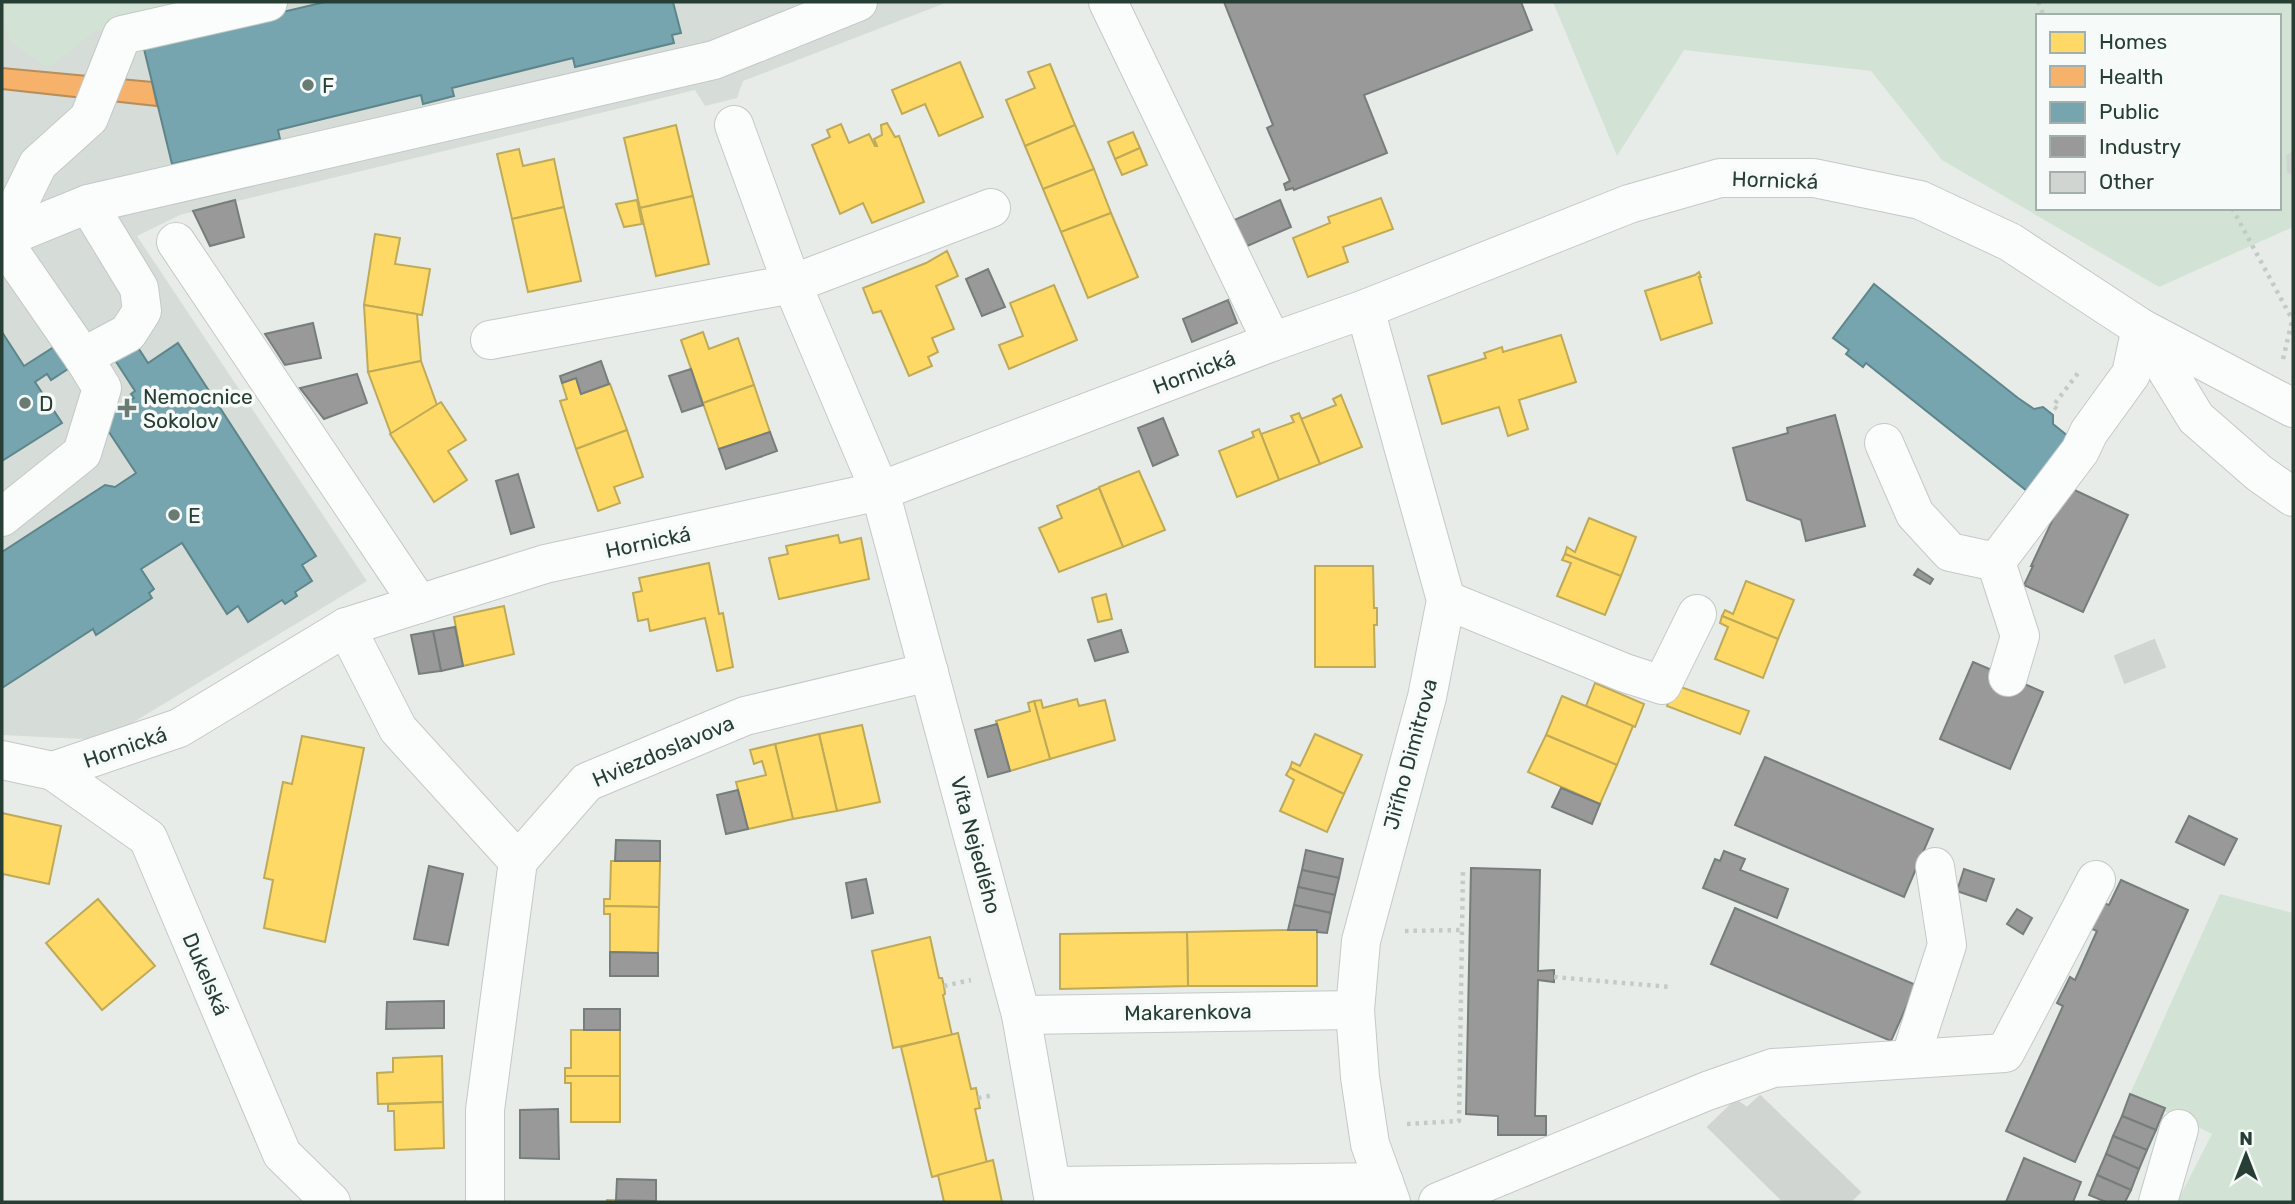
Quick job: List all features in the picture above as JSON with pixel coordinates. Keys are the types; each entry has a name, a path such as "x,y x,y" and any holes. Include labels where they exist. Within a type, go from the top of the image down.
{"street":[{"path":"2,239 38,164 89,118 122,35 268,2"},
{"path":"2,239 88,204 714,60 858,2"},
{"path":"1108,2 1272,342"},
{"path":"734,125 792,284 880,491"},
{"name":"Hornická","path":"52,771 178,728 346,627 545,564 880,491 1365,309 1629,204 1720,178 1814,178 1920,200 2010,242 2141,328 2293,408"},
{"path":"83,357 128,333 142,311 139,288 88,204"},
{"path":"490,340 792,284 991,208"},
{"path":"2,239 102,388 82,453 2,517"},
{"path":"176,242 419,604"},
{"name":"Jiřího Dimitrova","path":"1365,309 1446,600 1427,697 1363,932 1355,1010 1360,1077 1370,1144 1387,1192"},
{"path":"1996,562 2080,451 2089,432 2131,374 2141,328"},
{"path":"2141,328 2196,418 2259,473 2293,497"},
{"path":"1884,443 1915,514 1950,552 1996,562"},
{"name":"Víta Nejedlého","path":"880,491 1021,1015 1054,1194"},
{"path":"1996,562 2020,636 2008,677"},
{"path":"1446,600 1625,673 1662,685 1697,614"},
{"path":"346,627 398,729 518,861 485,1110 485,1202"},
{"name":"Hviezdoslavova","path":"518,861 587,782 745,716 929,672"},
{"path":"2,760 52,771"},
{"name":"Dukelská","path":"52,771 148,838 282,1154 331,1202"},
{"path":"1910,1059 1947,945 1935,867"},
{"path":"1438,1202 1707,1091 1773,1068 2005,1053 2096,880"},
{"name":"Makarenkova","path":"1021,1015 1355,1010"},
{"path":"2158,1202 2179,1129"},
{"path":"1054,1194 1387,1192"}],"path":[{"path":"2233,210 2292,319"},
{"path":"2086,363 2053,406 2089,432"},
{"path":"1368,1125 1460,1121 1463,869"},
{"path":"1363,932 1462,930"},
{"path":"1554,977 1670,987"}],"shaded area":[{"name":"Nemocnice Sokolov","path":"2,2 948,2 743,81 737,98 705,106 695,90 180,215 137,236 367,581 104,740 2,735"}],"green space":[{"path":"2,2 222,2 94,31 48,68 10,41 2,13"},
{"path":"1553,2 2293,2 2293,227 2159,287 1942,160 1871,71 1684,50 1617,156"},
{"path":"2220,894 2293,913 2293,1202 2177,1202 2212,1134 2130,1094"}],"building: Homes":[{"path":"960,62 983,117 939,136 925,104 902,114 892,90"},
{"path":"1050,64 1075,125 1025,146 1006,100 1035,88 1028,72"},
{"path":"887,123 895,137 899,136 924,202 872,223 863,203 840,214 812,145 830,137 827,130 841,124 849,143 869,134 877,146 874,139 882,135 881,125"},
{"path":"676,125 693,196 640,208 624,138"},
{"path":"1075,125 1094,169 1043,189 1025,146"},
{"path":"1133,132 1140,148 1115,159 1108,142"},
{"path":"1140,148 1147,165 1122,175 1115,159"},
{"path":"519,149 523,166 554,159 564,207 512,219 497,154"},
{"path":"1094,169 1111,213 1061,232 1043,189"},
{"path":"693,196 709,264 656,276 640,208"},
{"path":"1381,198 1393,229 1343,247 1348,262 1308,277 1293,238 1330,223 1328,217"},
{"path":"637,200 642,224 624,227 616,204"},
{"path":"564,207 581,281 528,292 512,219"},
{"path":"1111,213 1138,277 1088,298 1061,232"},
{"path":"375,234 400,238 395,264 430,269 422,315 364,305"},
{"path":"947,251 958,276 936,286 954,329 932,338 938,352 928,357 932,366 909,376 881,311 873,313 863,288 926,263"},
{"path":"1699,272 1712,323 1661,340 1645,291"},
{"path":"1054,285 1077,340 1009,369 999,345 1023,336 1010,303"},
{"path":"364,305 417,314 421,361 368,372"},
{"path":"703,332 709,349 738,338 754,385 703,403 681,340"},
{"path":"1561,335 1576,382 1519,400 1528,429 1508,436 1499,407 1442,424 1428,376 1486,358 1484,353 1502,347 1503,352"},
{"path":"421,361 437,405 391,434 368,372"},
{"path":"576,378 581,394 610,384 627,430 576,449 560,401 567,399 562,383"},
{"path":"754,385 770,432 719,449 703,403"},
{"path":"1341,395 1362,447 1320,464 1301,419 1336,405 1333,399"},
{"path":"441,402 466,440 448,451 467,480 434,502 390,434"},
{"path":"1299,413 1320,464 1279,480 1261,434 1294,422 1291,416"},
{"path":"1259,429 1279,480 1237,497 1219,451 1254,437 1252,432"},
{"path":"627,430 643,477 614,487 620,503 598,511 576,449"},
{"path":"1139,471 1165,530 1123,547 1099,487"},
{"path":"1099,488 1123,547 1059,572 1039,528 1062,518 1057,506"},
{"path":"1589,518 1636,537 1621,576 1565,554 1567,547 1575,552"},
{"path":"838,535 840,543 861,538 869,579 779,599 769,558 788,554 786,546"},
{"path":"1565,554 1621,576 1605,615 1557,596 1571,563 1562,560"},
{"path":"709,563 719,614 723,613 733,667 717,671 705,618 650,631 648,619 638,621 633,593 642,591 639,578"},
{"path":"1315,566 1373,566 1374,608 1377,608 1377,625 1374,625 1375,667 1315,667"},
{"path":"1746,581 1794,600 1778,639 1722,616 1725,610 1733,614"},
{"path":"1106,594 1112,619 1098,622 1092,598"},
{"path":"504,606 514,654 463,666 454,617"},
{"path":"1722,616 1778,639 1763,678 1715,659 1728,627 1720,623"},
{"path":"1595,683 1644,704 1635,727 1586,706"},
{"path":"1675,685 1749,711 1740,734 1667,706"},
{"path":"1562,696 1633,726 1617,765 1546,735"},
{"path":"1077,699 1079,706 1105,700 1115,740 1050,759 1034,701 1041,700 1043,708"},
{"path":"1034,701 1050,759 1010,771 996,721 1030,711 1028,703"},
{"path":"862,725 880,802 837,811 819,734"},
{"path":"819,734 837,811 793,819 775,744"},
{"path":"1315,734 1362,755 1344,794 1290,768 1292,762 1300,766"},
{"path":"1546,735 1617,765 1600,804 1528,772"},
{"path":"302,736 364,748 325,942 264,928 273,880 264,878 283,782 292,784"},
{"path":"775,744 793,819 748,829 736,782 766,775 762,761 754,764 750,750"},
{"path":"1290,768 1344,794 1327,832 1280,811 1294,780 1286,775"},
{"path":"2,813 61,826 49,884 3,874 2,882"},
{"path":"611,861 660,861 659,907 604,906 604,899 610,899"},
{"path":"98,899 155,966 102,1010 46,943"},
{"path":"604,906 659,907 658,953 610,952 610,914 604,914"},
{"path":"1317,930 1317,986 1188,986 1187,932"},
{"path":"1187,932 1188,986 1060,989 1060,934"},
{"path":"930,937 939,978 942,978 944,986 943,995 952,1035 893,1048 872,951"},
{"path":"571,1030 620,1030 620,1076 565,1076 565,1068 571,1068"},
{"path":"958,1033 971,1089 976,1088 980,1108 975,1109 987,1163 932,1177 901,1047"},
{"path":"442,1056 443,1102 378,1104 377,1073 393,1072 393,1058"},
{"path":"565,1076 620,1076 620,1122 571,1122 571,1083 565,1083"},
{"path":"443,1102 444,1148 395,1150 394,1111 388,1111 388,1104"},
{"path":"993,1160 1002,1202 944,1202 938,1175"},
{"path":"656,1201 656,1202 607,1202"}],"building: Health":[{"path":"2,68 152,82 157,106 2,89"}],"building: Public":[{"name":"F","path":"325,2 673,2 681,33 672,35 674,43 575,67 573,58 452,88 454,96 423,104 421,95 278,130 280,139 172,164 143,45"},
{"path":"1874,284 2018,398 2034,409 2043,407 2053,415 2053,424 2069,437 2027,491 1866,363 1863,367 1846,354 1849,350 1833,338"},
{"name":"D","path":"2,332 24,366 54,347 68,369 51,380 47,374 35,382 62,423 2,461"},
{"name":"E","path":"178,343 316,556 302,565 312,581 295,592 297,596 285,604 282,600 248,622 238,606 227,614 182,543 141,569 154,589 149,593 152,598 96,635 93,629 2,688 2,552 105,485 115,487 136,473 101,420 134,398 131,394 135,391 115,360 137,346 148,363"}],"building: Industry":[{"path":"1224,2 1521,2 1532,30 1364,95 1387,153 1294,190 1286,190 1284,184 1290,181 1267,128 1273,125"},
{"path":"235,200 244,237 210,246 193,211"},
{"path":"1280,200 1291,227 1245,247 1232,221"},
{"path":"988,269 1005,307 982,316 966,279"},
{"path":"1228,300 1237,323 1192,342 1183,319"},
{"path":"313,323 321,358 285,365 265,334"},
{"path":"601,361 609,384 581,394 576,378 562,383 560,376"},
{"path":"691,369 703,405 682,412 669,376"},
{"path":"357,374 367,403 324,419 300,388"},
{"path":"1835,415 1865,526 1806,541 1801,520 1747,500 1733,448 1788,433 1787,428"},
{"path":"1163,418 1178,455 1153,466 1138,428"},
{"path":"770,432 777,451 726,469 719,449"},
{"path":"518,474 534,527 511,534 496,481"},
{"path":"2068,487 2128,515 2083,612 2024,585"},
{"path":"1918,569 1933,579 1930,584 1914,575"},
{"path":"455,627 463,666 441,671 433,631"},
{"path":"1121,630 1128,652 1095,661 1088,640"},
{"path":"433,631 441,671 419,674 411,635"},
{"path":"1973,662 2043,692 2010,769 1940,739"},
{"path":"997,724 1010,771 988,777 975,730"},
{"path":"1765,757 1933,829 1904,897 1735,825"},
{"path":"1561,788 1600,804 1592,824 1552,807"},
{"path":"738,790 748,829 726,834 717,795"},
{"path":"2189,816 2237,839 2224,865 2176,842"},
{"path":"616,840 660,841 660,861 615,861"},
{"path":"1306,850 1343,859 1339,878 1302,870"},
{"path":"1724,851 1745,859 1740,870 1788,889 1777,918 1703,888 1715,859 1720,861"},
{"path":"429,866 463,874 448,945 414,939"},
{"path":"1471,868 1540,870 1538,971 1554,970 1554,982 1538,980 1535,1116 1546,1116 1546,1135 1498,1135 1498,1116 1466,1114"},
{"path":"1964,869 1994,879 1986,901 1957,891"},
{"path":"1302,870 1339,878 1335,895 1298,887"},
{"path":"866,879 873,913 852,918 846,883"},
{"path":"2121,880 2188,910 2075,1162 2006,1131 2063,1006 2057,1003 2070,977 2075,980 2097,931 2092,929 2103,903 2109,905"},
{"path":"1298,887 1335,895 1331,913 1294,905"},
{"path":"1294,905 1331,913 1327,933 1317,930 1288,930"},
{"path":"1735,908 1916,985 1891,1041 1711,964"},
{"path":"2017,909 2032,918 2023,934 2007,924"},
{"path":"610,952 658,953 658,976 610,976"},
{"path":"444,1001 444,1028 386,1029 387,1002"},
{"path":"584,1009 620,1009 620,1030 584,1030"},
{"path":"2130,1094 2165,1108 2156,1130 2122,1116"},
{"path":"558,1109 559,1159 520,1158 520,1110"},
{"path":"2122,1116 2156,1130 2147,1150 2113,1136"},
{"path":"2113,1136 2147,1150 2139,1169 2106,1154"},
{"path":"2106,1154 2139,1169 2131,1190 2097,1175"},
{"path":"2024,1158 2081,1182 2073,1202 2006,1202"},
{"path":"2097,1175 2131,1190 2125,1202 2106,1202 2089,1195"},
{"path":"617,1179 656,1180 656,1201 616,1200"}],"building: Other":[{"path":"2293,152 2293,174 2288,172 2287,156"},
{"path":"2154,640 2165,667 2125,683 2115,656"},
{"path":"1760,1096 1860,1192 1850,1202 1784,1202 1708,1127 1736,1100 1747,1108"}],"place":[{"name":"F","path":"308,85"},
{"name":"D","path":"25,403"},
{"name":"Nemocnice Sokolov","path":"127,408"},
{"name":"E","path":"174,515"}]}
